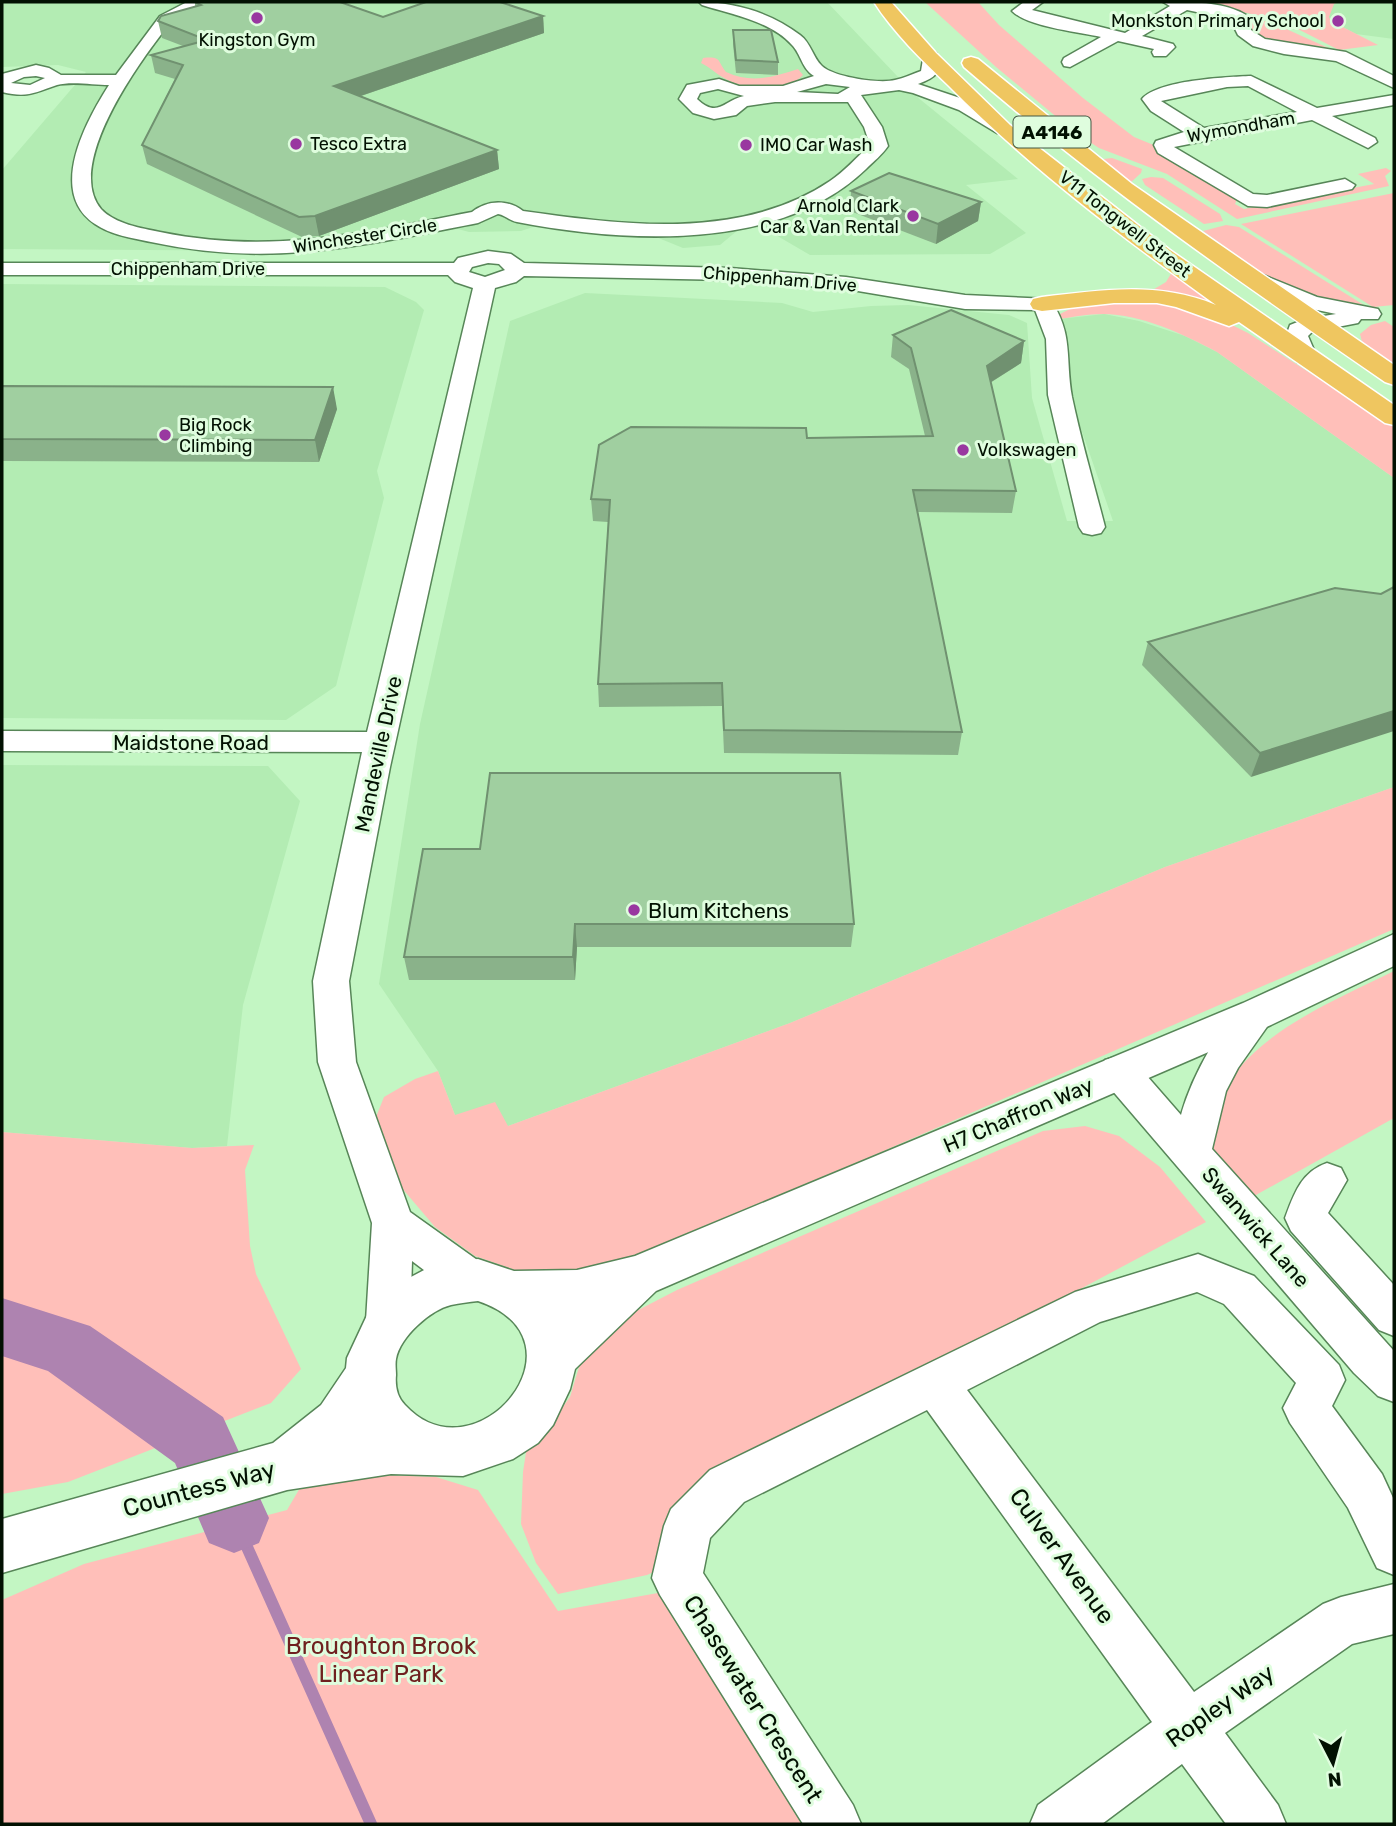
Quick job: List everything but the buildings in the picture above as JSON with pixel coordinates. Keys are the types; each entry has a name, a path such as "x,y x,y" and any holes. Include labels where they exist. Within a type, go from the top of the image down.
{"highway":[{"name":"V11 Tongwell Street","path":"882,2 930,58 1003,129 1159,252 1394,417"},
{"name":"V11 Tongwell Street","path":"961,54 1056,135 1198,242 1394,377"},
{"path":"1125,295 1152,284 1164,271 1159,252"},
{"path":"1042,304 1125,295 1157,296 1189,303 1283,341"}],"street":[{"name":"Winchester Circle","path":"198,2 166,19 121,80 93,130 84,163 83,189 90,209 116,227 184,243 272,249 348,242 482,220 512,220"},
{"path":"707,2 754,16 798,41 809,87 847,117 855,128 862,161"},
{"path":"1035,2 1020,11 1042,19 1167,47"},
{"path":"1070,62 1177,3 1240,18 1244,32 1259,43 1340,56 1394,83"},
{"path":"891,85 929,74 930,58"},
{"path":"2,109 5,83 36,88 54,80 121,80"},
{"path":"1200,134 1157,107 1151,99 1154,95 1251,82 1369,142"},
{"path":"739,97 775,97 809,87 891,85 944,95 962,102 1003,129"},
{"path":"809,87 833,100 847,87"},
{"path":"480,267 512,220 639,230 691,228 736,222 783,210 819,196 845,180 878,146 877,136 847,87"},
{"name":"Wymondham","path":"1345,185 1267,201 1248,200 1165,149 1163,145 1174,139 1394,100"},
{"path":"480,267 482,220"},
{"name":"Chippenham Drive","path":"2,269 480,267 509,260 516,269 757,275 846,283 965,302 1042,304"},
{"name":"Mandeville Drive","path":"388,1321 393,1223 340,1074 331,981 380,742 460,383 480,267"},
{"path":"1240,271 1311,302 1370,314"},
{"path":"1042,304 1052,321 1060,395 1092,527"},
{"path":"1305,357 1297,336 1298,330 1317,323 1394,309"},
{"path":"1350,347 1348,330 1370,314"},
{"name":"Maidstone Road","path":"2,741 380,742"},
{"name":"H7 Chaffron Way","path":"493,1286 577,1291 639,1276 1257,1013 1394,949"},
{"path":"1191,1154 1207,1090 1225,1057 1257,1013"},
{"name":"Swanwick Lane","path":"1119,1071 1382,1370"},
{"path":"1327,1180 1313,1197 1306,1218 1394,1317 1382,1370 1323,1380 1306,1408 1365,1491 1394,1551"},
{"path":"393,1223 493,1286 530,1304 542,1319 550,1337 553,1357 550,1381 539,1403 523,1423 501,1439 476,1449 450,1452 424,1448 402,1437 384,1421 373,1400 369,1377 373,1348 388,1321 405,1304 426,1291 449,1283 493,1286"},
{"name":"Chasewater Crescent","path":"834,1824 677,1578 688,1526 727,1486 1090,1306 1198,1273 1239,1290 1323,1380"},
{"name":"H7 Chaffron Way","path":"553,1357 639,1276"},
{"path":"286,1465 339,1422 369,1377"},
{"name":"Culver Avenue","path":"936,1384 1258,1824"},
{"name":"Countess Way","path":"2,1546 286,1465 424,1448"},
{"name":"Countess Way","path":"2,1556 112,1513"},
{"name":"Ropley Way","path":"1057,1824 1187,1728 1341,1622 1394,1609"}],"shaded area":[{"path":"2,2 827,2 916,96 1018,179 966,185 1026,233 990,254 810,255 762,227 738,230 720,245 683,248 656,237 539,225 521,231 469,232 458,229 308,251 2,249 2,170 86,72 58,65 2,67"},
{"name":"Monkston Primary School","path":"1194,2 1394,2 1394,39 1356,34 1331,21 1293,27 1280,20"},
{"path":"2,284 385,287 416,302 424,310 377,471 384,498 336,686 286,720 2,718"},
{"path":"585,293 782,303 813,312 908,305 1009,315 1027,323 1032,398 1067,521 1113,521 1069,394 1059,319 1104,314 1139,321 1185,336 1217,352 1394,478 1394,787 1165,867 790,1023 508,1126 455,1115 438,1071 379,984 420,724 510,321"},
{"path":"2,765 268,766 300,801 243,1005 227,1146 192,1148 2,1132"}],"green space":[{"path":"925,2 978,2 999,25 1083,98 1134,137 1156,146 1177,162 1176,165 1237,199 1235,204 1244,209 1374,184 1358,174 1386,168 1391,171 1385,176 1389,186 1237,219 1167,174 1099,148 1076,133 996,67"},
{"path":"1194,2 1338,2 1334,4 1329,17 1331,21 1378,45 1339,50 1280,20"},
{"path":"1239,15 1273,23 1335,51 1256,38 1248,26 1249,22"},
{"path":"703,58 716,59 726,72 745,78 771,77 798,69 803,75 796,81 776,88 754,88 721,76 701,63"},
{"path":"1112,158 1142,169 1141,173 1129,184 1095,160"},
{"path":"1163,178 1220,214 1223,221 1204,224 1145,185 1142,179"},
{"path":"1394,193 1394,305 1373,307 1241,224"},
{"path":"1226,225 1239,227 1367,307 1337,305 1280,286 1203,231"},
{"path":"1172,272 1225,310 1151,291 1166,282"},
{"path":"1121,301 1173,302 1222,320 1248,333 1394,427 1394,478 1217,352 1190,338 1132,317 1092,314 1059,319 1060,314 1072,308"},
{"path":"1385,321 1394,327 1394,369 1364,349 1360,334 1371,325"},
{"path":"1394,787 1394,929 872,1156 599,1270 532,1276 475,1256 435,1227 401,1187 374,1122 384,1097 415,1079 438,1071 455,1115 495,1102 508,1126 790,1023 1165,867"},
{"path":"1394,971 1394,1118 1247,1200 1209,1155 1216,1109 1231,1079 1248,1058 1293,1023"},
{"path":"1085,1126 1119,1136 1160,1167 1206,1222 711,1486 663,1568 647,1575 558,1594 536,1563 521,1524 527,1446 557,1415 570,1397 579,1367 621,1319 677,1290 1043,1131"},
{"path":"2,1132 192,1148 254,1145 245,1170 250,1246 256,1274 301,1369 271,1403 68,1482 2,1494"},
{"name":"Broughton Brook Linear Park","path":"384,1475 436,1477 478,1490 558,1611 680,1589 841,1824 2,1824 2,1600 84,1564 287,1510 300,1488"}],"waterway":[{"path":"2,1327 67,1347 199,1440 234,1518"},
{"path":"234,1518 371,1824"}],"place":[{"name":"Kingston Gym","path":"257,18"},
{"name":"Monkston Primary School","path":"1338,21"},
{"name":"Tesco Extra","path":"296,144"},
{"name":"IMO Car Wash","path":"746,145"},
{"name":"Arnold Clark Car & Van Rental","path":"913,216"},
{"name":"Big Rock Climbing","path":"165,435"},
{"name":"Volkswagen","path":"963,450"},
{"name":"Blum Kitchens","path":"634,910"}]}
